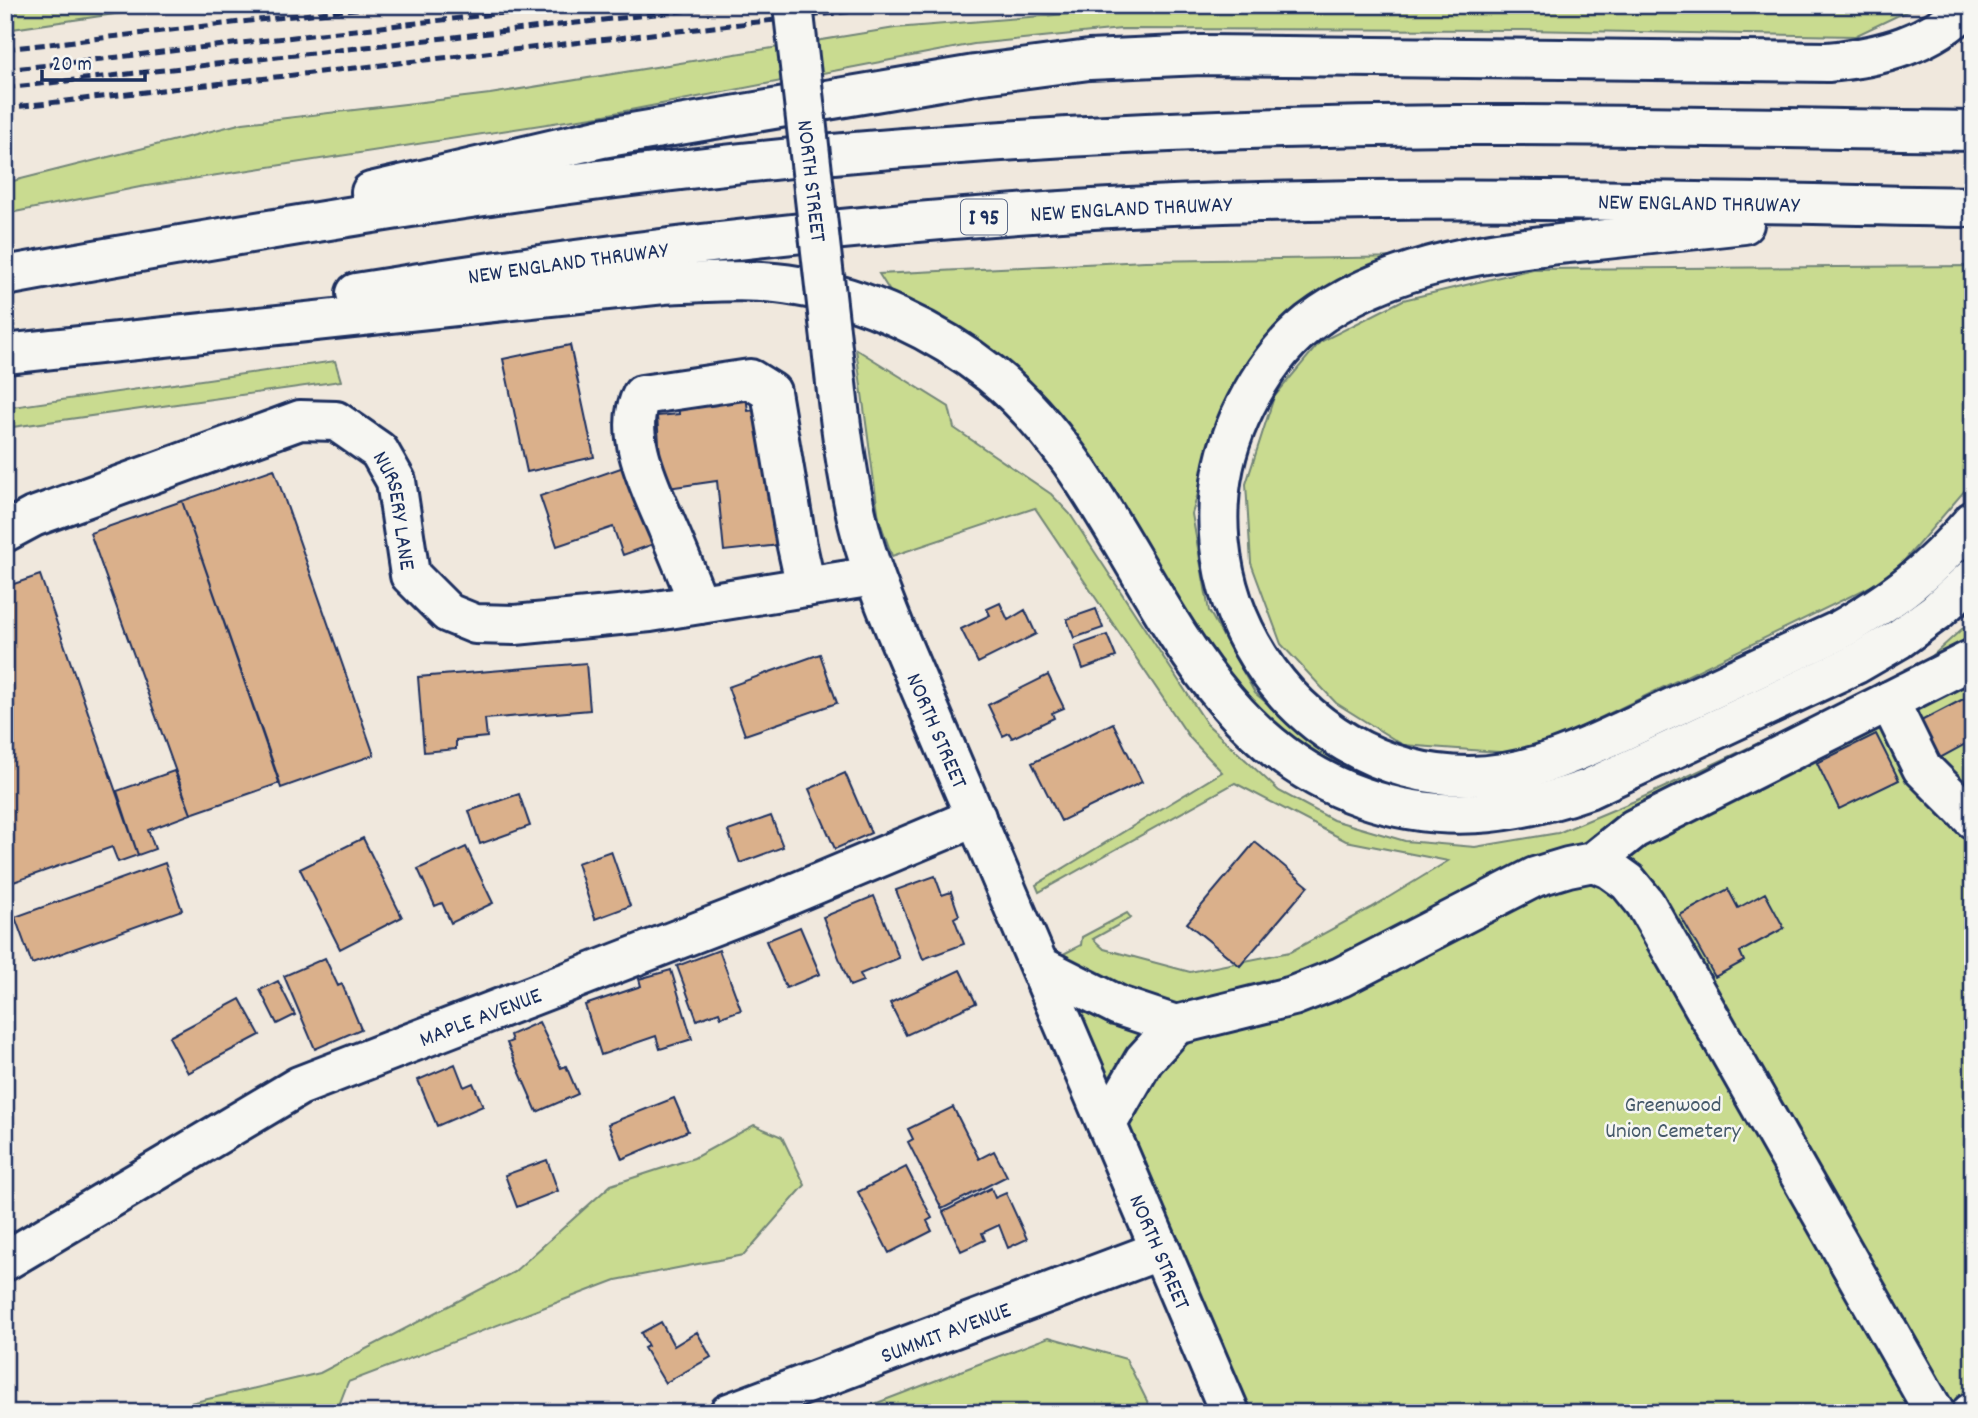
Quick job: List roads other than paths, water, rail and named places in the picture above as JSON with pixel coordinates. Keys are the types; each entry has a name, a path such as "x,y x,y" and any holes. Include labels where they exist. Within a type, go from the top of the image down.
{"main road":[{"name":"NORTH STREET","path":"793,5 849,479 874,576 918,687 1230,1413"},
{"path":"209,241 338,200 602,138 1031,67 1090,60 1202,55 1828,62 1872,56 1910,45 1948,23 1969,5"},
{"path":"5,276 459,200 682,170 832,154 998,141 1209,130 1459,125 1973,131"},
{"name":"NEW ENGLAND THRUWAY","path":"5,353 471,274 692,244 849,228 1093,209 1471,200 1973,207"},
{"path":"1911,206 1495,252 1413,272 1374,286 1339,303 1308,324 1283,348 1261,377 1246,404 1233,433 1220,486 1218,527 1222,559 1237,615 1259,659 1278,686 1302,711 1332,735 1373,756 1429,772 1467,776 1503,774 1570,754 1838,631 1914,583 1973,521"},
{"path":"5,353 664,284 751,282 798,286 845,298 885,312 959,351 991,374 1023,403 1052,435 1077,471 1216,691 1242,721 1274,750 1308,773 1344,790 1384,804 1425,813 1509,811 1549,803 1588,789 1856,664 1899,639 1936,612 1973,578"},
{"path":"699,604 647,480 635,431 635,406 642,395 750,379 771,392 806,587"},
{"name":"NURSERY LANE","path":"5,533 33,517 300,420 336,421 379,451 396,481 410,575 448,612 475,624 515,625 650,612 874,576"},
{"path":"1040,966 1118,1006 1176,1026 1247,1009 1305,991 1341,976 1535,877 1593,862 1634,829 1973,659"},
{"path":"1889,701 1922,768 1973,819"},
{"name":"MAPLE AVENUE","path":"5,1261 299,1086 760,908 976,817"},
{"path":"1593,862 1610,869 1628,882 1645,903 1936,1413"},
{"path":"1107,1124 1144,1060 1176,1026"},
{"name":"SUMMIT AVENUE","path":"729,1413 1161,1250"}],"railway":[{"path":"5,49 390,5"},
{"path":"5,70 574,5"},
{"path":"5,88 735,5"},
{"path":"5,108 906,5"}],"park label":[{"name":"Greenwood Union Cemetery","path":"1673,1116"}]}
